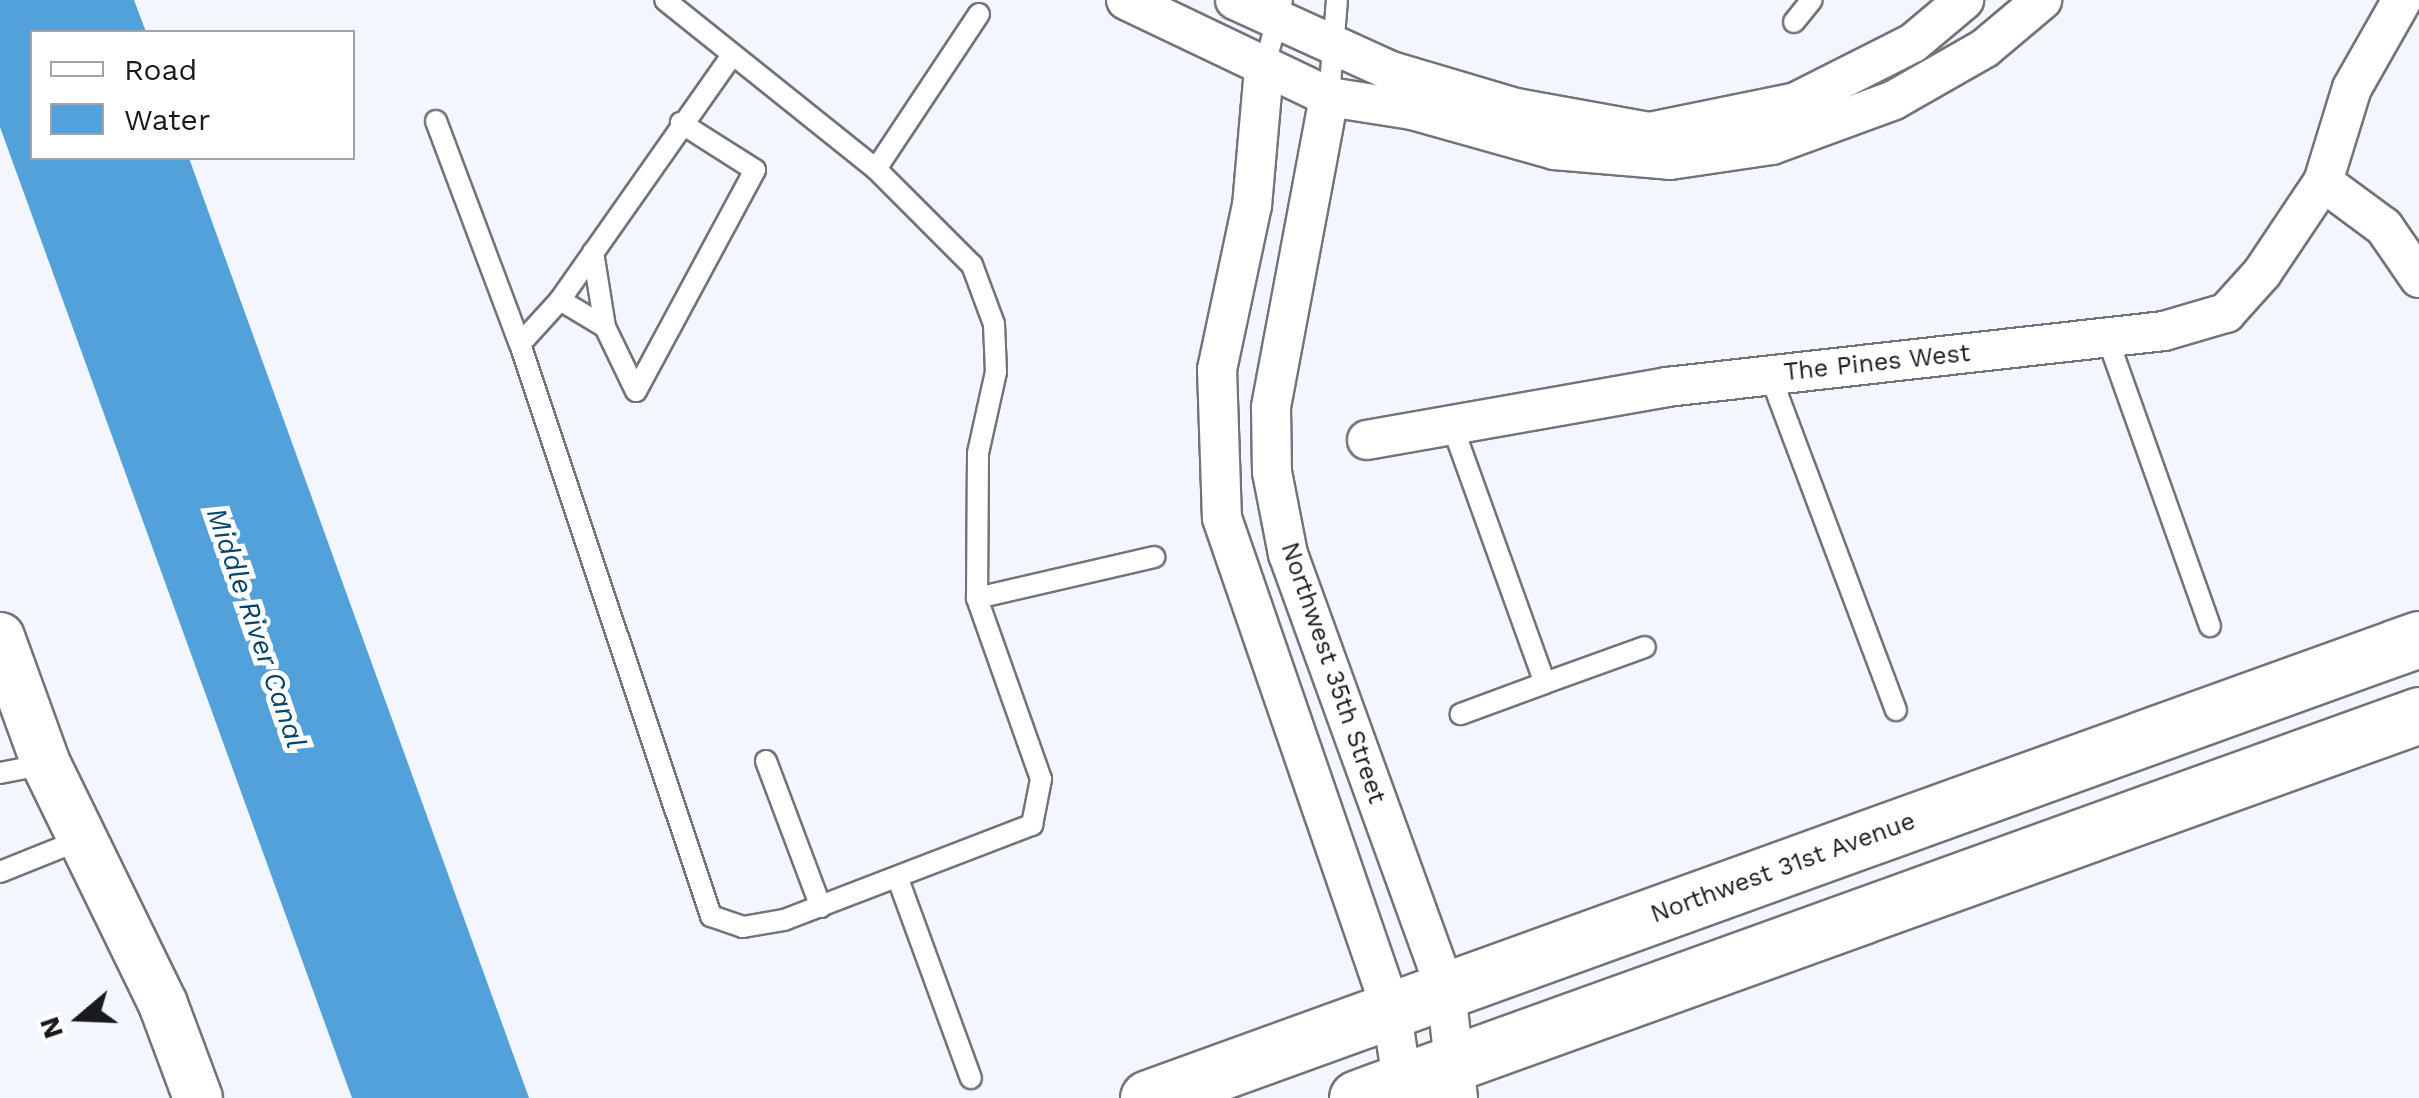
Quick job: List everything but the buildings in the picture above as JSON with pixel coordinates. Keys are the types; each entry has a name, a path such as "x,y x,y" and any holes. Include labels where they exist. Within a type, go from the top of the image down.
{"main road":[{"name":"Northwest 31st Avenue","path":"1148,1098 2419,639"},
{"path":"1388,1093 1457,1080 2419,716"}],"street":[{"path":"1126,0 1264,69 1330,97 1412,110 1554,150 1670,160 1772,145 1894,100 1985,48 2042,0"},
{"path":"1235,0 1279,10 1330,43 1391,71 1516,108 1650,132 1796,102 1913,43 1964,0"},
{"name":"The Pines West","path":"1366,440 1770,375 2164,331 2226,312 2262,273 2324,182 2352,88 2402,0"},
{"path":"1264,69 1252,205 1217,369 1222,518 1391,1009 1388,1093"},
{"name":"Northwest 35th Street","path":"1330,97 1271,408 1272,472 1288,554 1446,991 1457,1080"},
{"path":"2324,182 2384,226 2419,278"},
{"path":"0,637 46,764 163,1004 198,1098"}],"lane":[{"path":"436,121 520,344 711,916 743,927 821,907 1032,825 1042,778 977,598 978,453 996,372 994,324 972,265 876,168 731,58 665,0"},
{"path":"1330,97 1330,43 1337,0"},
{"path":"1794,22 1812,0"},
{"path":"1264,69 1279,10"},
{"path":"876,168 979,14"},
{"path":"520,344 560,300 681,123 731,58"},
{"path":"594,252 605,327 636,391 756,170 681,123"},
{"path":"560,300 605,327"},
{"path":"2106,337 2210,626"},
{"path":"1770,375 1896,710"},
{"path":"1452,425 1545,683"},
{"path":"977,598 1154,557"},
{"path":"1461,714 1645,647"},
{"path":"766,761 821,907"},
{"path":"0,773 46,764"},
{"path":"0,872 82,839"},
{"path":"898,879 972,1078"}],"water":[{"name":"Middle River Canal","path":"0,0 134,0 145,30 30,30 30,160 190,160 529,1098 352,1098 0,127"}]}
